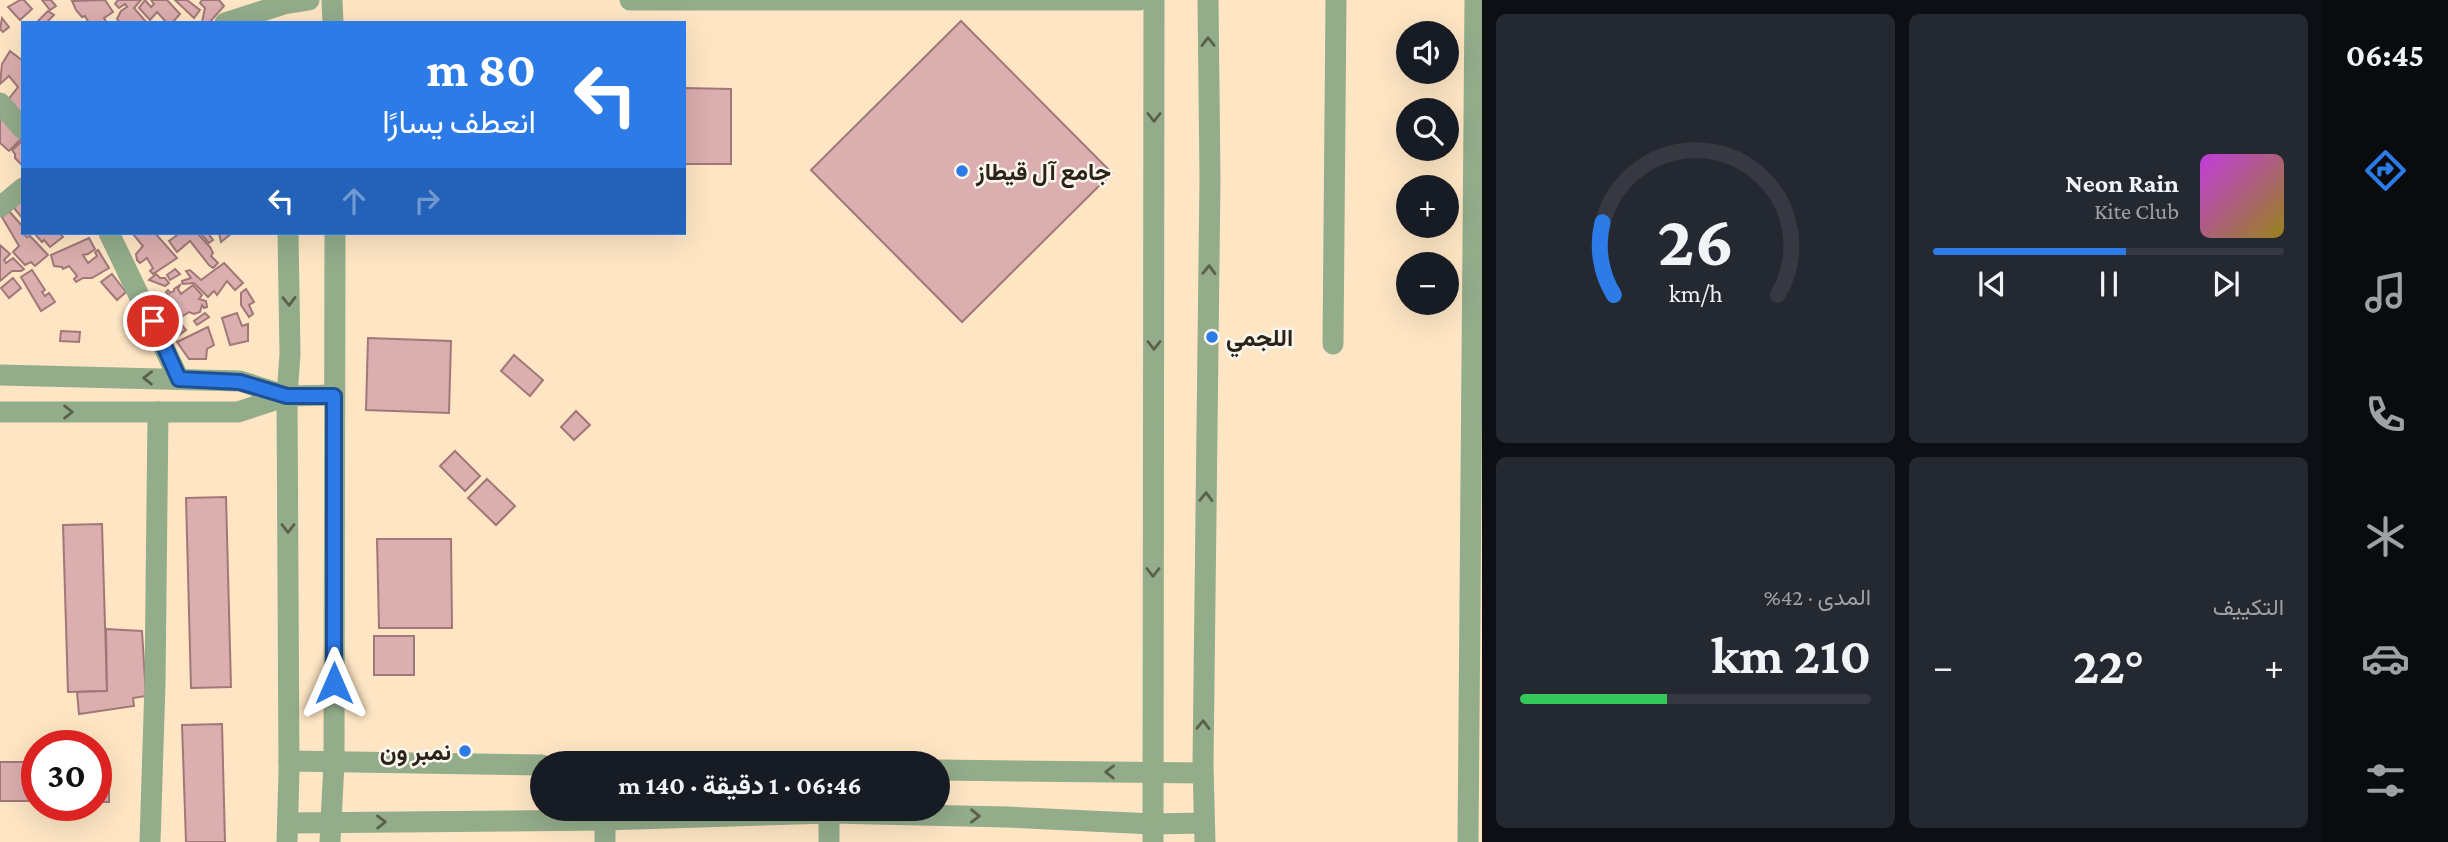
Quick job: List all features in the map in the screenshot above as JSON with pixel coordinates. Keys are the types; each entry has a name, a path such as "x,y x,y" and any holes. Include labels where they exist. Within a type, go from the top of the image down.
{"street":[{"path":"233,21 309,0"},
{"path":"332,0 333,21"},
{"path":"630,0 1139,0"},
{"path":"1153,833 1154,0"},
{"path":"950,816 1007,817 1153,833 1205,832 1203,773 1210,178 1208,0"},
{"path":"1333,344 1336,0"},
{"path":"1468,842 1475,0"},
{"path":"0,103 21,127"},
{"path":"0,207 21,190"},
{"path":"110,235 179,379"},
{"path":"288,235 288,832 582,821"},
{"path":"330,832 334,762 335,235"},
{"path":"0,374 240,382 287,396 334,396"},
{"path":"0,412 238,412 287,396"},
{"path":"150,842 158,412"},
{"path":"289,761 530,765"},
{"path":"950,770 1203,773"},
{"path":"605,821 605,842"},
{"path":"829,821 830,842"}],"building":[{"path":"24,0 32,9 20,20 8,7"},
{"path":"42,0 51,0 56,6 50,10"},
{"path":"105,0 113,12 104,18 106,21 88,21 76,10 72,1"},
{"path":"118,0 141,0 134,8 145,21 118,21 121,11 127,7 125,4 119,8 115,4"},
{"path":"145,0 151,7 154,4 151,0 167,0 180,14 174,21 165,21 157,12 150,20 139,8"},
{"path":"175,0 187,0 200,10 194,18"},
{"path":"202,0 219,0 224,6 211,21 202,21 205,8 200,3"},
{"path":"48,11 54,15 48,21 38,21"},
{"path":"2,18 9,27 3,32 0,29"},
{"name":"جامع آل قيطاز","path":"961,21 1112,173 962,322 811,170"},
{"path":"10,51 21,59 20,112 8,100 18,87 9,76 0,84 2,64"},
{"path":"686,88 731,89 731,164 686,164"},
{"path":"0,117 21,139 9,151 0,143"},
{"path":"21,142 21,164 15,158 12,150"},
{"path":"21,201 21,217 13,207"},
{"path":"9,211 21,225 21,235 30,236 48,255 35,266 31,262 25,265 13,252 19,246 2,217"},
{"path":"36,235 63,237 50,247 44,240 42,242"},
{"path":"134,235 157,235 177,258 153,274 150,271 153,268 147,258 140,263 137,260 136,254 143,246"},
{"path":"177,235 199,235 210,247 213,253 211,256 218,263 213,268 209,265 190,241 177,252 169,241"},
{"path":"202,235 209,235 213,240 209,243"},
{"path":"219,235 230,235 221,242"},
{"path":"89,238 95,249 83,255 88,263 97,256 95,252 98,250 109,268 92,278 83,278 76,282 74,279 77,276 69,266 63,269 54,266 51,255"},
{"path":"0,245 10,254 4,260 6,263 13,258 24,269 12,271 0,281"},
{"path":"224,263 243,283 235,290 227,281 217,295 214,291 208,297 194,283 183,284 182,281 191,278 186,271 190,270 201,280"},
{"path":"175,269 180,274 170,280 167,275"},
{"path":"32,270 45,290 42,292 45,296 49,293 55,302 41,311 21,277"},
{"path":"112,274 126,292 117,300 101,282"},
{"path":"156,274 169,283 165,286 149,280"},
{"path":"13,278 21,288 9,298 1,288"},
{"path":"180,285 178,289 181,294 193,285 202,295 199,299 206,301 207,307 202,305 200,312 189,312 180,318 170,307 174,302 166,292 174,291"},
{"path":"246,289 254,302 249,305 253,314 249,317 241,305 241,293"},
{"path":"169,309 186,330 179,335 163,314"},
{"path":"205,313 209,317 197,325 194,321"},
{"path":"237,313 242,326 248,324 248,341 230,345 222,318"},
{"path":"208,327 214,345 207,349 206,359 189,359 177,342"},
{"path":"61,331 80,332 79,342 60,341"},
{"path":"368,338 451,341 449,413 366,410"},
{"path":"514,355 543,380 530,396 501,371"},
{"path":"576,411 590,425 574,440 561,427"},
{"path":"455,451 480,476 465,491 440,466"},
{"path":"487,479 515,506 496,525 468,498"},
{"path":"226,497 231,687 191,688 186,498"},
{"path":"102,524 107,691 68,692 63,525"},
{"path":"377,539 451,539 452,628 379,628"},
{"path":"106,629 142,631 146,696 133,698 134,706 79,714 77,692 107,691"},
{"path":"374,636 414,636 414,675 374,675"},
{"path":"222,724 225,842 186,842 182,725"},
{"path":"0,762 21,762 21,801 0,801"}],"place":[{"name":"جامع آل قيطاز","path":"962,171"},
{"name":"اللجمي","path":"1212,337"},
{"name":"نمبر ون","path":"465,751"}],"route":[{"path":"153,321 179,379 240,382 287,396 334,396 334,683"}]}
